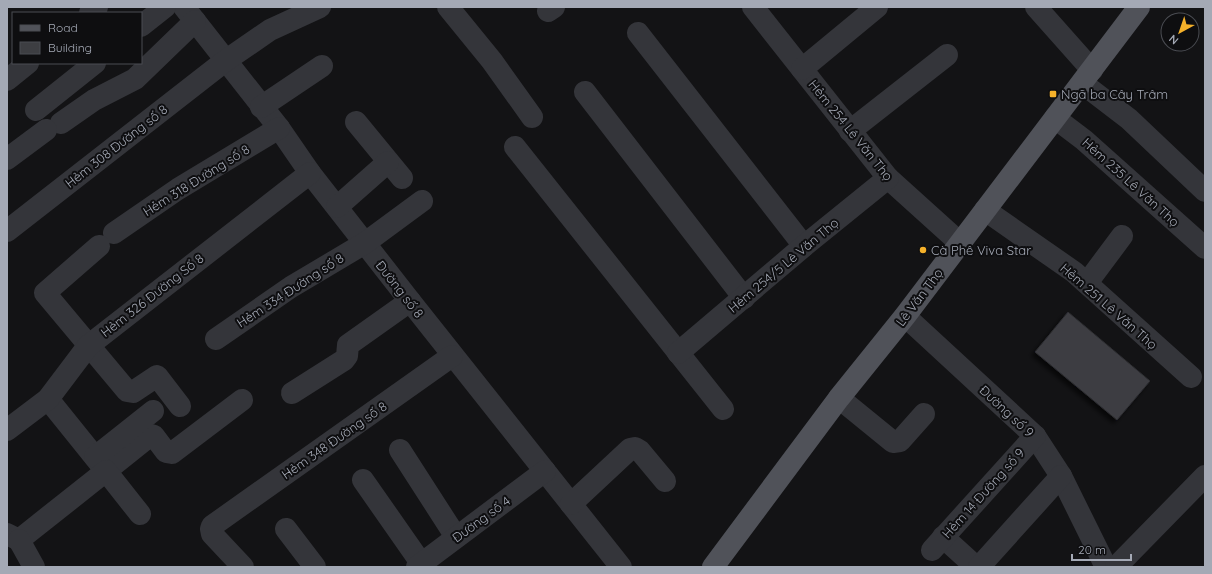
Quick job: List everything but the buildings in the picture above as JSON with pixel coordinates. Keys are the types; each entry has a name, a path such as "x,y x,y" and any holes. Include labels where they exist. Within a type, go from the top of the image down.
{"main road":[{"name":"Lê Văn Thọ","path":"713,567 839,398 905,316 1139,7"}],"street":[{"path":"142,25 166,7"},
{"name":"Hẻm 308 Đường số 8","path":"7,231 225,61 270,30 320,7"},
{"path":"448,7 492,60 532,117"},
{"name":"Hẻm 254 Lê Văn Thọ","path":"753,7 888,178 960,243"},
{"path":"802,69 877,7"},
{"path":"1036,7 1087,76 1129,119 1205,191"},
{"path":"7,159 94,100 135,79 190,14"},
{"name":"Đường số 8","path":"190,14 225,61 279,128 310,173 452,356 621,567"},
{"path":"638,33 804,246"},
{"path":"850,131 947,55"},
{"path":"7,80 27,64"},
{"path":"36,110 94,64"},
{"path":"261,107 322,66"},
{"path":"585,92 744,298"},
{"name":"Hẻm 235 Lê Văn Thọ","path":"1055,118 1084,140 1205,248"},
{"path":"337,207 410,187 356,122"},
{"name":"Hẻm 318 Đường số 8","path":"88,346 45,293 107,239 178,189 279,128"},
{"path":"515,147 723,409"},
{"name":"Hẻm 326 Đường Số 8","path":"7,430 48,399 88,346 310,173"},
{"name":"Hẻm 254/5 Lê Văn Thọ","path":"678,352 804,246 888,178"},
{"name":"Hẻm 334 Đường số 8","path":"216,339 291,287 365,243 410,187"},
{"name":"Hẻm 251 Lê Văn Thọ","path":"985,210 1074,272 1191,377"},
{"path":"1087,283 1122,236"},
{"path":"292,393 344,360 347,356 348,345 410,302"},
{"name":"Đường số 9","path":"905,316 1035,436 1061,476 1106,567"},
{"path":"88,346 127,391 133,392 157,376 180,406"},
{"name":"Hẻm 348 Đường số 8","path":"243,567 212,534 211,529 216,523 452,356"},
{"path":"839,398 893,442 900,441 924,414"},
{"path":"48,399 140,514"},
{"path":"100,464 151,435 154,436 166,452 172,453 242,400"},
{"path":"34,567 13,537 100,464 153,411"},
{"name":"Hẻm 14 Đường số 9","path":"976,567 937,544 1035,436"},
{"path":"571,504 630,449 635,448 640,451 665,481"},
{"path":"400,450 456,537"},
{"name":"Đường số 4","path":"419,565 545,472"},
{"path":"979,567 1061,476"},
{"path":"1116,567 1205,476"},
{"path":"363,480 419,565"},
{"path":"286,529 315,567"}],"place":[{"name":"Ngã ba Cây Trâm","path":"1053,94"},
{"name":"Cà Phê Viva Star","path":"923,250"}]}
